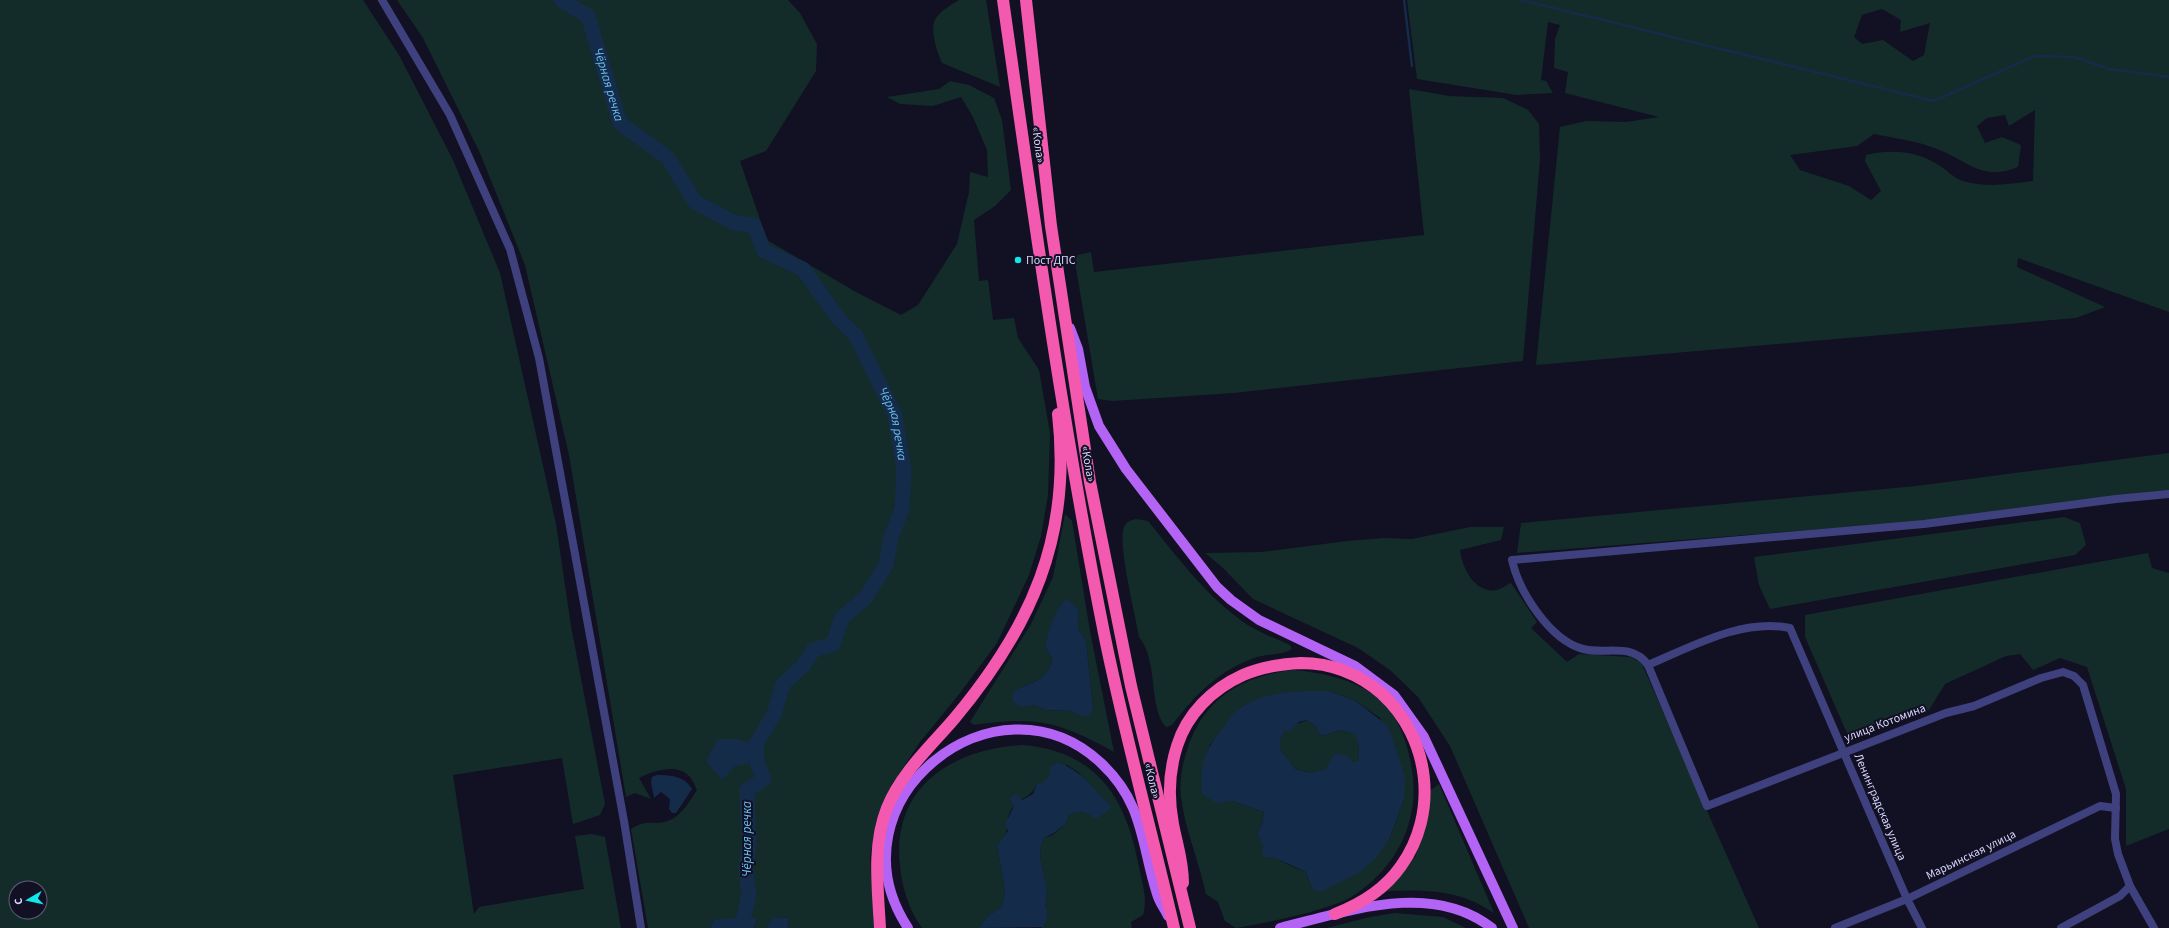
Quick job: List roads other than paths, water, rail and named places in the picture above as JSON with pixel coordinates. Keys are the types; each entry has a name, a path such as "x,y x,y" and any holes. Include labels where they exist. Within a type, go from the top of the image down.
{"highway":[{"name":"«Кола»","path":"1003,0 1054,339 1103,630 1132,760 1173,926"},
{"name":"«Кола»","path":"1026,0 1061,304 1090,482 1118,628 1188,924"},
{"path":"880,928 878,855 881,828 886,809 896,789 923,753 954,719 1001,656 1029,608 1047,560 1056,525 1061,476 1061,450 1056,396 1054,339"},
{"path":"1183,902 1183,864 1173,825 1169,797 1172,766 1177,746 1190,719 1211,695 1239,677 1273,665 1316,663 1331,666 1352,674 1376,689 1389,700 1401,713 1413,733 1424,773 1425,796 1420,823 1410,852 1401,866 1372,895 1351,908 1335,914"}],"main road":[{"path":"1061,304 1078,349 1085,387 1091,407 1099,426 1126,469 1199,565 1231,600 1275,629 1365,672 1394,695 1424,737 1513,928"},
{"path":"908,928 893,894 887,868 888,840 895,812 905,791 918,775 947,751 981,736 1015,731 1047,734 1072,742 1088,752 1112,775 1126,794 1136,814 1143,835 1157,895 1173,926"},
{"path":"1280,928 1369,907 1420,902 1435,904 1466,913 1492,928"}],"street":[{"path":"382,0 450,115 510,249 539,358 624,821 641,928"},
{"path":"1648,665 1642,656 1632,652 1593,651 1571,644 1559,636 1549,627 1524,591 1515,576 1512,560 1924,524 2116,499 2169,494"},
{"name":"Ленинградская улица","path":"1648,665 1737,630 1777,625 1790,628 1907,899 1922,928"},
{"name":"улица Котомина","path":"1648,665 1707,806 1946,713 1974,706 2041,678 2063,672 2074,676 2083,685 2116,794 2116,808"},
{"name":"Марьинская улица","path":"1835,928 1907,899 2100,806 2116,808"},
{"path":"2116,808 2115,839 2118,854 2130,886 2154,928"},
{"path":"2061,928 2120,896 2130,886"}],"water":[{"path":"1065,600 1070,601 1079,611 1078,629 1086,640 1093,708 1089,716 1081,716 1070,711 1045,710 1034,705 1020,707 1012,700 1014,691 1038,680 1050,667 1053,659 1045,648 1046,642 1055,616"},
{"path":"1329,691 1356,701 1388,726 1405,777 1404,799 1389,840 1373,861 1357,874 1320,892 1312,889 1306,872 1273,857 1262,857 1263,846 1257,832 1262,825 1264,812 1232,801 1217,803 1202,794 1202,766 1204,759 1216,737 1233,714 1254,700 1266,696 1291,692","holes":["1307,720 1316,727 1321,736 1341,730 1355,734 1359,746 1358,762 1352,762 1347,755 1334,754 1326,769 1311,773 1295,769 1280,748 1284,730 1290,732 1299,722"]},
{"path":"718,739 739,739 763,747 757,762 735,766 722,780 706,761"},
{"path":"1058,763 1081,775 1112,807 1096,819 1082,812 1073,813 1069,815 1065,825 1045,837 1041,845 1040,853 1047,897 1045,905 1047,916 1043,927 979,928 987,917 1002,906 1005,890 997,846 1008,831 1005,825 1014,806 1009,798 1016,794 1022,800 1033,794 1037,784 1047,778 1050,773 1051,766"},
{"path":"657,775 677,777 685,781 692,789 676,813 672,813 669,809 670,799 661,792 654,798 651,782 652,777"},
{"path":"743,917 757,918 754,928 710,928 713,920"},
{"path":"773,917 788,918 789,928 766,928"}],"waterway":[{"name":"Чёрная речка","path":"561,0 588,16 620,123 668,158 695,202 735,223 754,225 764,251 803,269 839,319 856,336 895,415 904,470 902,509 891,537 886,565 866,597 842,618 833,644 813,650 804,665 783,684 774,714 756,744 757,762 764,779 747,790 749,845 746,869 749,895 741,928"},
{"path":"1404,0 1412,66"},
{"path":"1521,0 1934,101 2035,56 2074,57 2109,69 2169,77"}],"place":[{"name":"Пост ДПС","path":"1018,260"}]}
